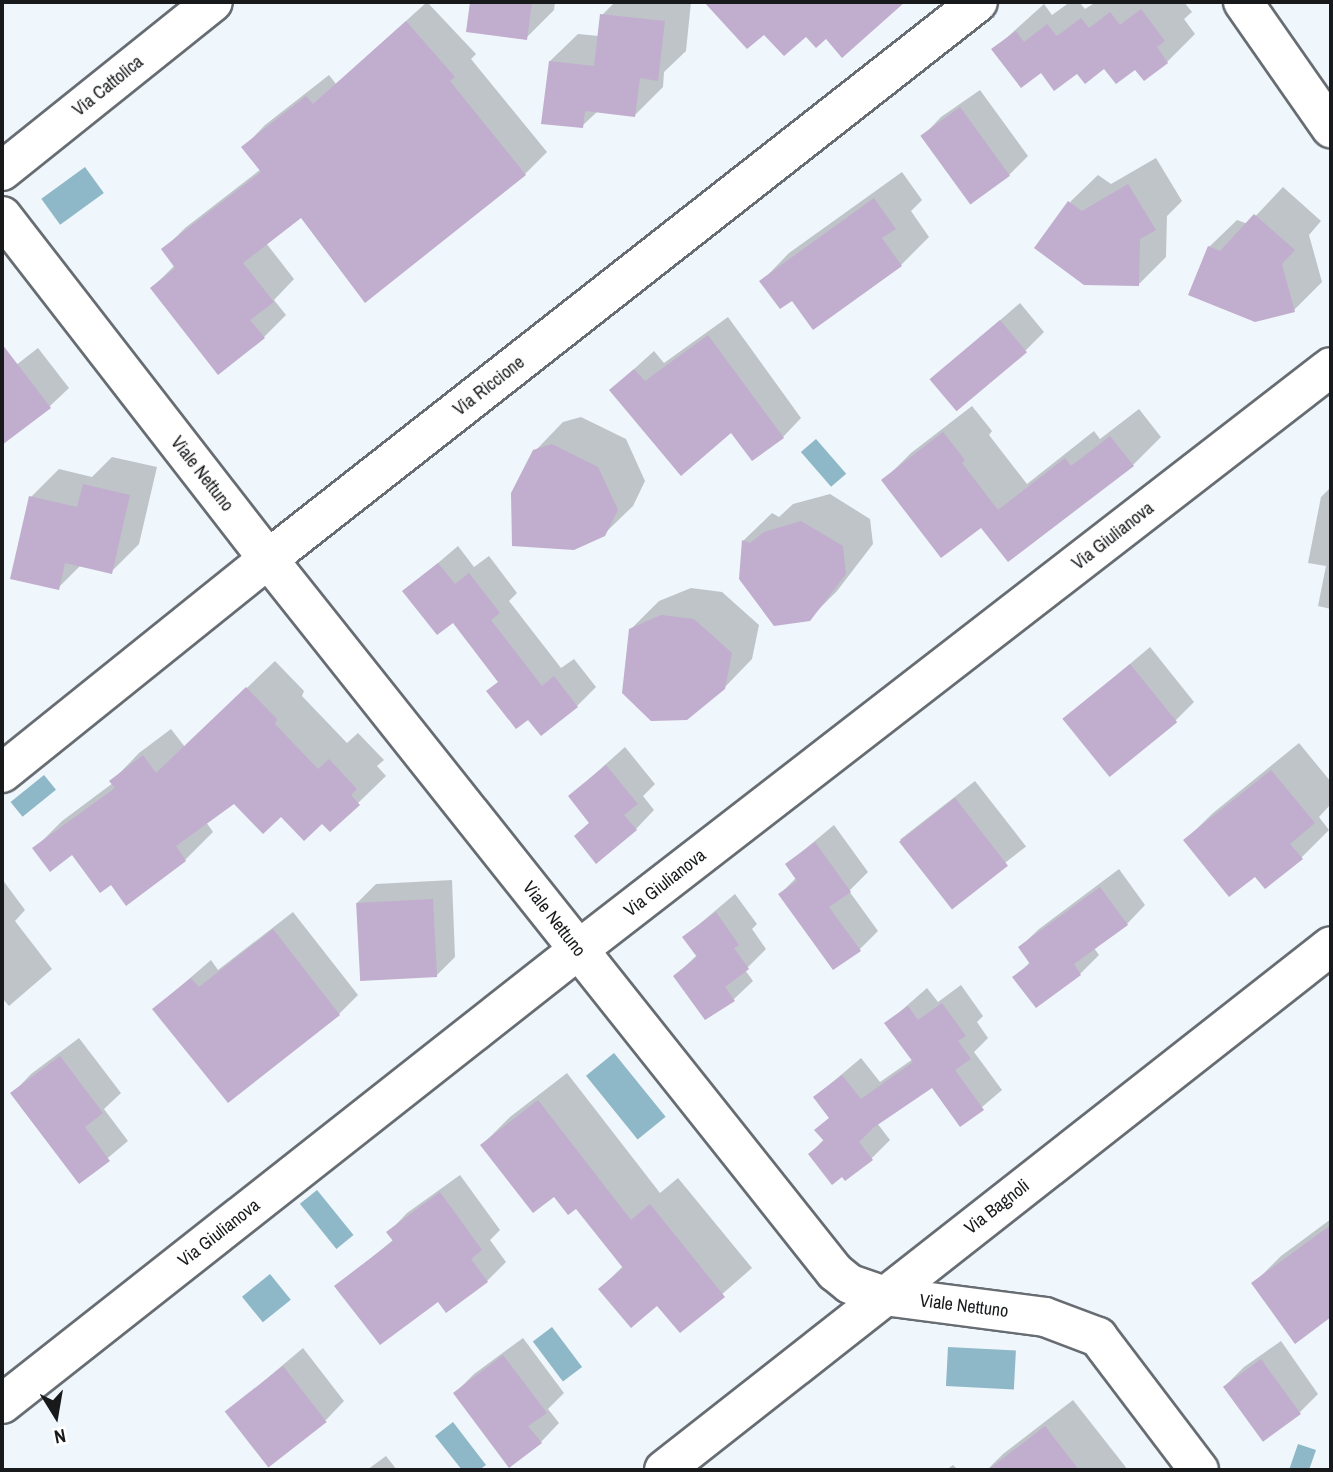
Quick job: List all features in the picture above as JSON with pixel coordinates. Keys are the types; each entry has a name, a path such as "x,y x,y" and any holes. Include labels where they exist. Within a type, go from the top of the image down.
{"street":[{"name":"Via Cattolica","path":"2,170 213,2"},
{"name":"Via Riccione","path":"2,773 268,559 978,2"},
{"path":"1243,2 1331,128"},
{"name":"Viale Nettuno","path":"2,216 268,559 835,1272 850,1284 884,1296 1045,1317 1098,1337 1199,1470"},
{"name":"Via Giulianova","path":"2,1404 578,950 1331,367"},
{"name":"Via Bagnoli","path":"664,1470 1331,946"}],"water":[{"path":"85,167 104,193 60,225 41,199"},
{"path":"816,439 846,474 831,487 801,452"},
{"path":"44,775 56,790 23,817 11,802"},
{"path":"614,1053 666,1117 638,1139 586,1076"},
{"path":"317,1190 354,1235 336,1249 300,1204"},
{"path":"270,1274 291,1300 263,1322 242,1297"},
{"path":"552,1327 582,1367 563,1381 533,1341"},
{"path":"948,1347 1016,1351 1014,1390 946,1386"},
{"path":"453,1422 486,1465 479,1470 462,1470 435,1436"},
{"path":"1298,1444 1316,1450 1309,1470 1289,1470"}],"building":[{"path":"470,2 532,2 527,40 466,32"},
{"path":"704,2 905,2 842,58 826,39 816,48 806,37 784,56 764,35 747,49"},
{"path":"1141,9 1165,41 1157,47 1168,63 1144,81 1135,70 1116,84 1104,69 1085,84 1077,74 1054,91 1041,73 1021,88 991,49 1016,31 1024,42 1047,24 1057,36 1081,18 1089,28 1110,12 1120,25"},
{"path":"600,14 665,21 658,81 640,78 635,117 585,111 583,128 541,124 549,61 594,66"},
{"path":"406,21 455,77 450,81 526,175 365,303 301,218 243,263 274,302 250,320 265,338 218,375 150,288 175,268 161,249 261,172 241,147 306,96 313,104"},
{"path":"960,107 1010,176 970,205 920,136"},
{"path":"1128,184 1156,230 1140,239 1139,286 1084,285 1034,248 1068,201 1082,211"},
{"path":"874,198 896,229 882,238 902,266 813,330 792,301 780,309 759,281"},
{"path":"1254,214 1295,250 1282,264 1295,312 1255,322 1188,295 1208,246 1220,251"},
{"path":"1000,320 1027,352 957,411 930,379"},
{"path":"708,335 784,438 752,461 731,433 681,476 609,390 634,369 645,381"},
{"path":"2,344 51,408 2,445"},
{"path":"943,432 965,460 962,463 998,510 1065,458 1071,466 1110,436 1134,466 1008,562 981,528 941,558 881,480"},
{"path":"552,444 598,467 618,510 605,536 574,550 512,546 511,493 533,450"},
{"path":"83,484 130,495 112,574 65,563 59,590 10,579 29,496 77,507"},
{"path":"801,521 843,546 846,574 810,621 774,626 739,579 742,540 750,543 764,532"},
{"path":"438,563 455,584 469,573 500,613 491,620 542,686 554,676 578,707 541,736 528,720 516,729 486,691 498,682 453,623 437,635 402,591"},
{"path":"661,615 694,619 732,653 725,689 687,720 651,721 622,693 629,629"},
{"path":"1130,664 1177,722 1110,777 1062,719"},
{"path":"246,687 277,719 275,724 318,769 329,759 357,789 351,795 360,805 330,832 322,824 304,841 281,817 263,834 234,804 176,846 186,861 126,906 111,885 100,893 72,855 50,872 32,848 115,788 109,781 143,755 156,773"},
{"path":"606,765 638,804 624,815 637,830 596,864 574,836 589,823 568,796"},
{"path":"1271,770 1315,823 1290,844 1303,859 1265,889 1255,877 1229,897 1183,840"},
{"path":"955,798 1008,866 952,909 899,842"},
{"path":"815,842 851,892 829,907 861,951 833,970 778,894 797,881 785,864"},
{"path":"1100,887 1128,925 1074,964 1081,975 1036,1008 1012,977 1030,964 1018,947"},
{"path":"433,899 437,977 360,981 356,903"},
{"path":"716,912 739,945 734,948 749,969 725,987 735,1001 705,1020 673,976 697,957 682,937"},
{"path":"273,929 340,1015 228,1103 152,1009 191,978 199,987"},
{"path":"942,1003 966,1036 958,1041 971,1059 955,1070 984,1110 960,1127 932,1088 873,1128 859,1142 873,1160 845,1181 842,1177 832,1185 808,1154 824,1141 814,1130 829,1118 813,1097 842,1075 861,1099 913,1062 884,1023 908,1006 918,1020"},
{"path":"60,1056 103,1113 85,1127 110,1161 79,1184 10,1093"},
{"path":"538,1100 631,1220 650,1204 725,1297 680,1333 657,1306 631,1328 598,1289 623,1268 576,1209 568,1215 554,1197 533,1213 480,1145"},
{"path":"440,1192 482,1250 471,1259 488,1282 446,1313 438,1302 380,1345 334,1286 393,1241 386,1232"},
{"path":"1331,1225 1331,1317 1295,1344 1251,1283"},
{"path":"503,1355 547,1413 528,1426 542,1443 509,1468 453,1393"},
{"path":"1261,1359 1301,1414 1263,1442 1223,1387"},
{"path":"283,1366 327,1422 268,1468 225,1412"},
{"path":"1045,1426 1079,1470 988,1470"}]}
